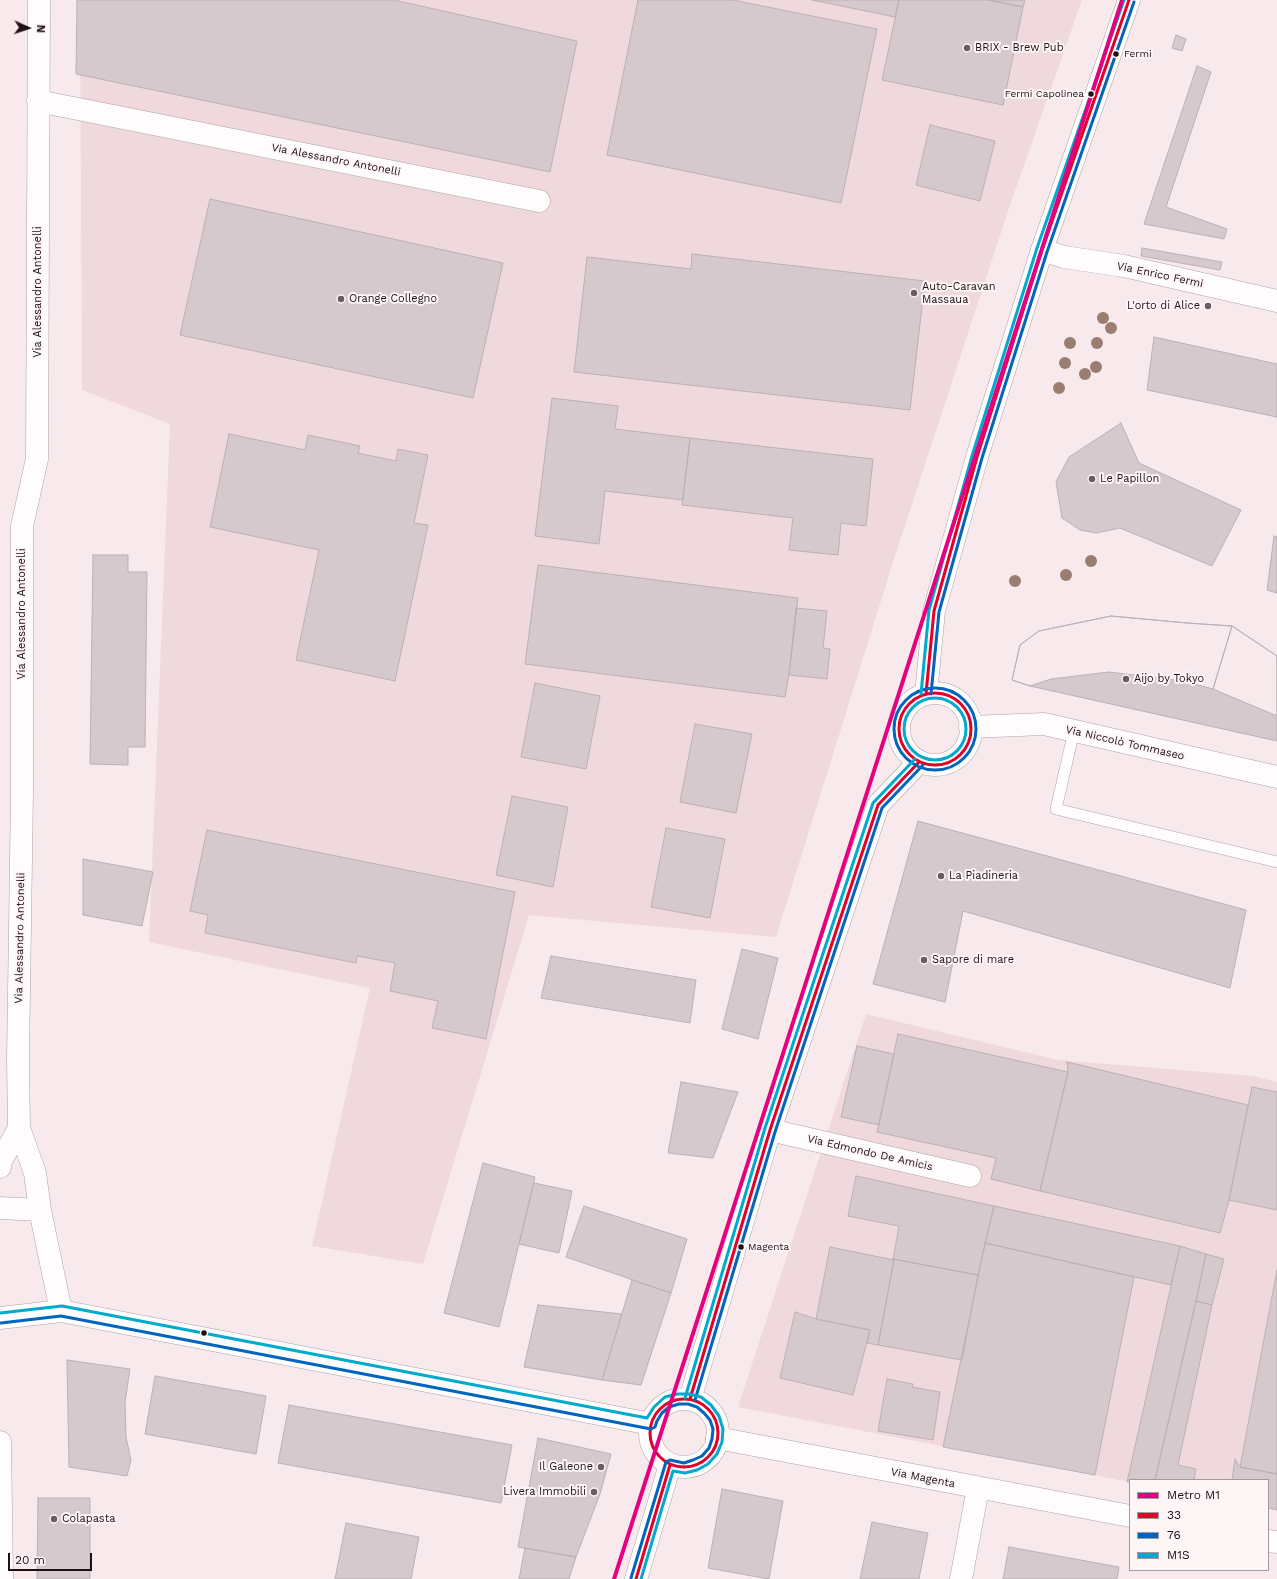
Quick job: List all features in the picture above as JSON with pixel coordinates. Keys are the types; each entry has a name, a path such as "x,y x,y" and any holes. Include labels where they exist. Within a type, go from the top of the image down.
{"street":[{"name":"Via Alessandro Antonelli","path":"39,0 36,459 22,526 22,793 18,1059 19,1128 35,1173 40,1210 62,1311"},
{"path":"926,694 934,611 977,457 1042,250 1129,0"},
{"name":"Via Alessandro Antonelli","path":"38,101 539,201"},
{"name":"Via Enrico Fermi","path":"1042,250 1064,257 1124,266 1277,301"},
{"path":"926,694 947,695 956,700 964,708 970,727 966,748 959,756 950,762 940,765 929,765 919,762 911,756 905,749 899,731 900,721 904,712 917,698 926,694"},
{"name":"Via Niccolò Tommaseo","path":"970,727 1044,724 1277,777"},
{"path":"690,1399 770,1130 878,805 919,762"},
{"name":"Via Alessandro Antonelli","path":"0,1167 1,1161 19,1128"},
{"name":"Via Edmondo De Amicis","path":"770,1130 970,1176"},
{"path":"0,1208 40,1210"},
{"path":"0,1318 62,1311 651,1424"},
{"path":"678,1399 690,1399 700,1402 708,1409 715,1418 718,1429 713,1451 705,1460 695,1466 684,1468 670,1464 663,1460 655,1452 650,1442 651,1424 652,1419 658,1410 667,1402 678,1399"},
{"name":"Via Magenta","path":"717,1438 1129,1516"},
{"path":"0,1442 2,1579"},
{"path":"636,1579 670,1464"},
{"path":"962,1579 978,1488"}],"lane":[{"path":"1074,731 1056,809 1277,862"}],"shaded area":[{"path":"80,0 1082,0 1009,208 894,559 776,937 529,915 423,1264 312,1246 370,988 149,942 170,424 82,390"},
{"path":"866,1014 1058,1060 1253,1076 1277,1082 1277,1510 1269,1508 1269,1479 1129,1479 1129,1482 738,1407"}],"building":[{"path":"77,0 394,0 577,41 550,172 76,74"},
{"path":"638,0 733,0 877,29 841,203 607,155"},
{"path":"812,0 899,0 895,17"},
{"path":"899,0 989,0 1023,7 1003,105 882,80"},
{"path":"989,0 1025,0 1023,7"},
{"path":"1176,35 1186,39 1182,51 1172,48"},
{"path":"1197,66 1211,72 1166,207 1227,229 1224,239 1144,224"},
{"path":"930,125 995,141 980,201 916,185"},
{"name":"Orange Collegno","path":"210,199 503,263 473,398 180,335"},
{"path":"1142,248 1222,262 1220,270 1141,256"},
{"path":"692,254 925,281 910,410 574,372 587,257 691,269"},
{"path":"1154,337 1277,364 1277,417 1147,390"},
{"path":"552,398 618,406 615,429 690,438 683,500 605,491 599,544 535,536"},
{"path":"1121,423 1139,463 1241,510 1212,566 1120,528 1096,533 1080,530 1062,518 1056,482 1069,457"},
{"path":"229,434 305,450 308,435 360,446 358,453 396,461 398,449 428,455 414,523 428,525 395,681 296,660 319,550 210,527"},
{"path":"690,438 873,459 866,526 841,523 838,555 789,550 793,518 682,505"},
{"path":"1274,536 1277,537 1277,593 1267,590"},
{"path":"93,555 128,555 128,572 147,572 145,747 128,747 128,765 90,764"},
{"path":"538,565 798,598 785,697 525,664"},
{"path":"796,608 827,611 823,648 830,649 827,679 789,675"},
{"path":"1111,616 1232,626 1213,689 1183,681 1109,672 1051,679 1030,686 1012,680 1020,645 1039,631"},
{"path":"1111,616 1232,626 1277,656 1277,741 1030,686 1012,680 1020,645 1039,631"},
{"path":"1232,626 1277,656 1277,716 1213,689"},
{"path":"535,683 600,696 586,769 521,757"},
{"path":"695,724 752,734 736,813 680,802"},
{"path":"512,796 568,807 553,887 496,875"},
{"path":"918,821 1246,910 1230,988 963,911 945,1002 873,984"},
{"path":"666,828 725,839 710,918 651,907"},
{"path":"207,830 515,892 486,1039 432,1028 438,1001 390,991 395,963 357,956 356,963 205,933 208,915 190,911"},
{"path":"83,859 153,872 142,926 83,915"},
{"path":"742,949 778,958 758,1039 722,1029"},
{"path":"551,956 696,980 690,1023 541,998"},
{"path":"898,1034 1068,1072 1040,1191 991,1179 996,1158 877,1132"},
{"path":"857,1046 894,1054 879,1125 841,1117"},
{"path":"1067,1062 1248,1105 1229,1200 1220,1233 1040,1191 1068,1072"},
{"path":"681,1082 738,1092 713,1158 668,1153"},
{"path":"1252,1087 1277,1092 1277,1210 1229,1200"},
{"path":"483,1163 535,1177 499,1327 444,1313"},
{"path":"856,1176 994,1206 978,1275 893,1259 899,1226 848,1216"},
{"path":"534,1183 572,1191 559,1253 519,1244"},
{"path":"584,1206 687,1239 671,1293 566,1257"},
{"path":"994,1206 1180,1246 1171,1285 985,1243"},
{"path":"985,1243 1134,1277 1095,1475 943,1447"},
{"path":"1180,1246 1206,1254 1196,1301 1155,1479 1129,1479 1129,1482 1127,1482"},
{"path":"830,1247 894,1260 878,1345 867,1343 870,1330 816,1319"},
{"path":"1206,1254 1224,1259 1212,1305 1196,1301"},
{"path":"893,1259 978,1275 962,1360 878,1345"},
{"path":"1277,1270 1277,1474 1240,1467"},
{"path":"632,1280 671,1293 641,1385 602,1380"},
{"path":"1196,1301 1212,1305 1178,1465 1196,1469 1194,1479 1155,1479"},
{"path":"538,1305 622,1314 602,1380 524,1367"},
{"path":"795,1312 816,1319 870,1330 853,1395 780,1378"},
{"path":"67,1360 130,1369 125,1402 126,1437 131,1460 127,1476 69,1467"},
{"path":"155,1376 266,1396 256,1454 145,1434"},
{"path":"887,1379 913,1384 912,1387 940,1392 933,1440 878,1431"},
{"path":"289,1405 512,1445 501,1503 278,1463"},
{"path":"538,1438 611,1454 600,1494 576,1557 518,1547"},
{"path":"1235,1459 1240,1467 1277,1474 1277,1510 1269,1508 1269,1479 1232,1479"},
{"path":"722,1489 783,1501 769,1579 708,1568"},
{"path":"38,1498 90,1498 90,1579 37,1579"},
{"path":"872,1522 928,1533 919,1579 860,1579"},
{"path":"346,1523 419,1537 411,1579 335,1579"},
{"path":"1009,1547 1119,1567 1117,1579 1003,1579"},
{"path":"525,1548 576,1557 569,1579 519,1579"}],"metro line":[{"name":"M1","path":"614,1579 1122,0"}],"transit line":[{"name":"M1S","path":"921,694 929,610 972,456 1037,248 1124,0"},
{"name":"33","path":"926,694 934,611 977,457 1042,250 1129,0"},
{"name":"76","path":"931,694 939,612 982,458 1047,252 1134,2"},
{"name":"76","path":"935,688 951,691 964,700 973,713 976,729 973,745 964,758 951,767 935,770 919,767 906,758 897,745 894,729 897,713 906,700 919,691 935,688"},
{"name":"33","path":"935,693 955,699 965,709 971,729 965,749 955,759 935,765 915,759 905,749 899,729 905,709 915,699 935,693"},
{"name":"M1S","path":"935,698 947,701 957,707 963,717 966,729 963,741 957,751 947,757 935,760 923,757 913,751 907,741 904,729 907,717 913,707 923,701 935,698"},
{"name":"M1S","path":"685,1398 765,1128 873,803 915,759"},
{"name":"33","path":"690,1399 770,1130 878,805 919,762"},
{"name":"76","path":"695,1400 775,1132 882,808 923,765"},
{"name":"M1S","path":"0,1313 62,1306 647,1418 654,1407 665,1397 677,1394 689,1394 701,1397 711,1405 719,1416 723,1429 722,1442 717,1454 708,1464 697,1470 685,1473 673,1471 641,1579"},
{"name":"76","path":"1,1323 61,1316 651,1429 655,1427 662,1413 669,1407 679,1404 688,1404 697,1407 710,1420 713,1429 709,1448 702,1456 684,1463 670,1460 666,1462 631,1578"},
{"name":"33","path":"677,1399 691,1399 703,1405 712,1414 718,1426 718,1433 716,1446 708,1457 697,1465 691,1467 677,1467 671,1465 660,1457 652,1446 650,1440 650,1426 652,1420 660,1409 671,1401 677,1399"},
{"name":"33","path":"636,1579 670,1465"}],"place":[{"name":"BRIX - Brew Pub","path":"967,48"},
{"name":"Fermi","path":"1116,54"},
{"name":"Fermi Capolinea","path":"1091,94"},
{"name":"Auto-Caravan Massaua","path":"914,293"},
{"name":"Orange Collegno","path":"341,299"},
{"name":"L'orto di Alice","path":"1208,306"},
{"name":"Le Papillon","path":"1092,479"},
{"name":"Aijo by Tokyo","path":"1126,679"},
{"name":"La Piadineria","path":"941,876"},
{"name":"Sapore di mare","path":"924,960"},
{"name":"Magenta","path":"741,1247"},
{"name":"Il Galeone","path":"601,1467"},
{"name":"Livera Immobili","path":"594,1492"},
{"name":"Colapasta","path":"54,1519"}]}
